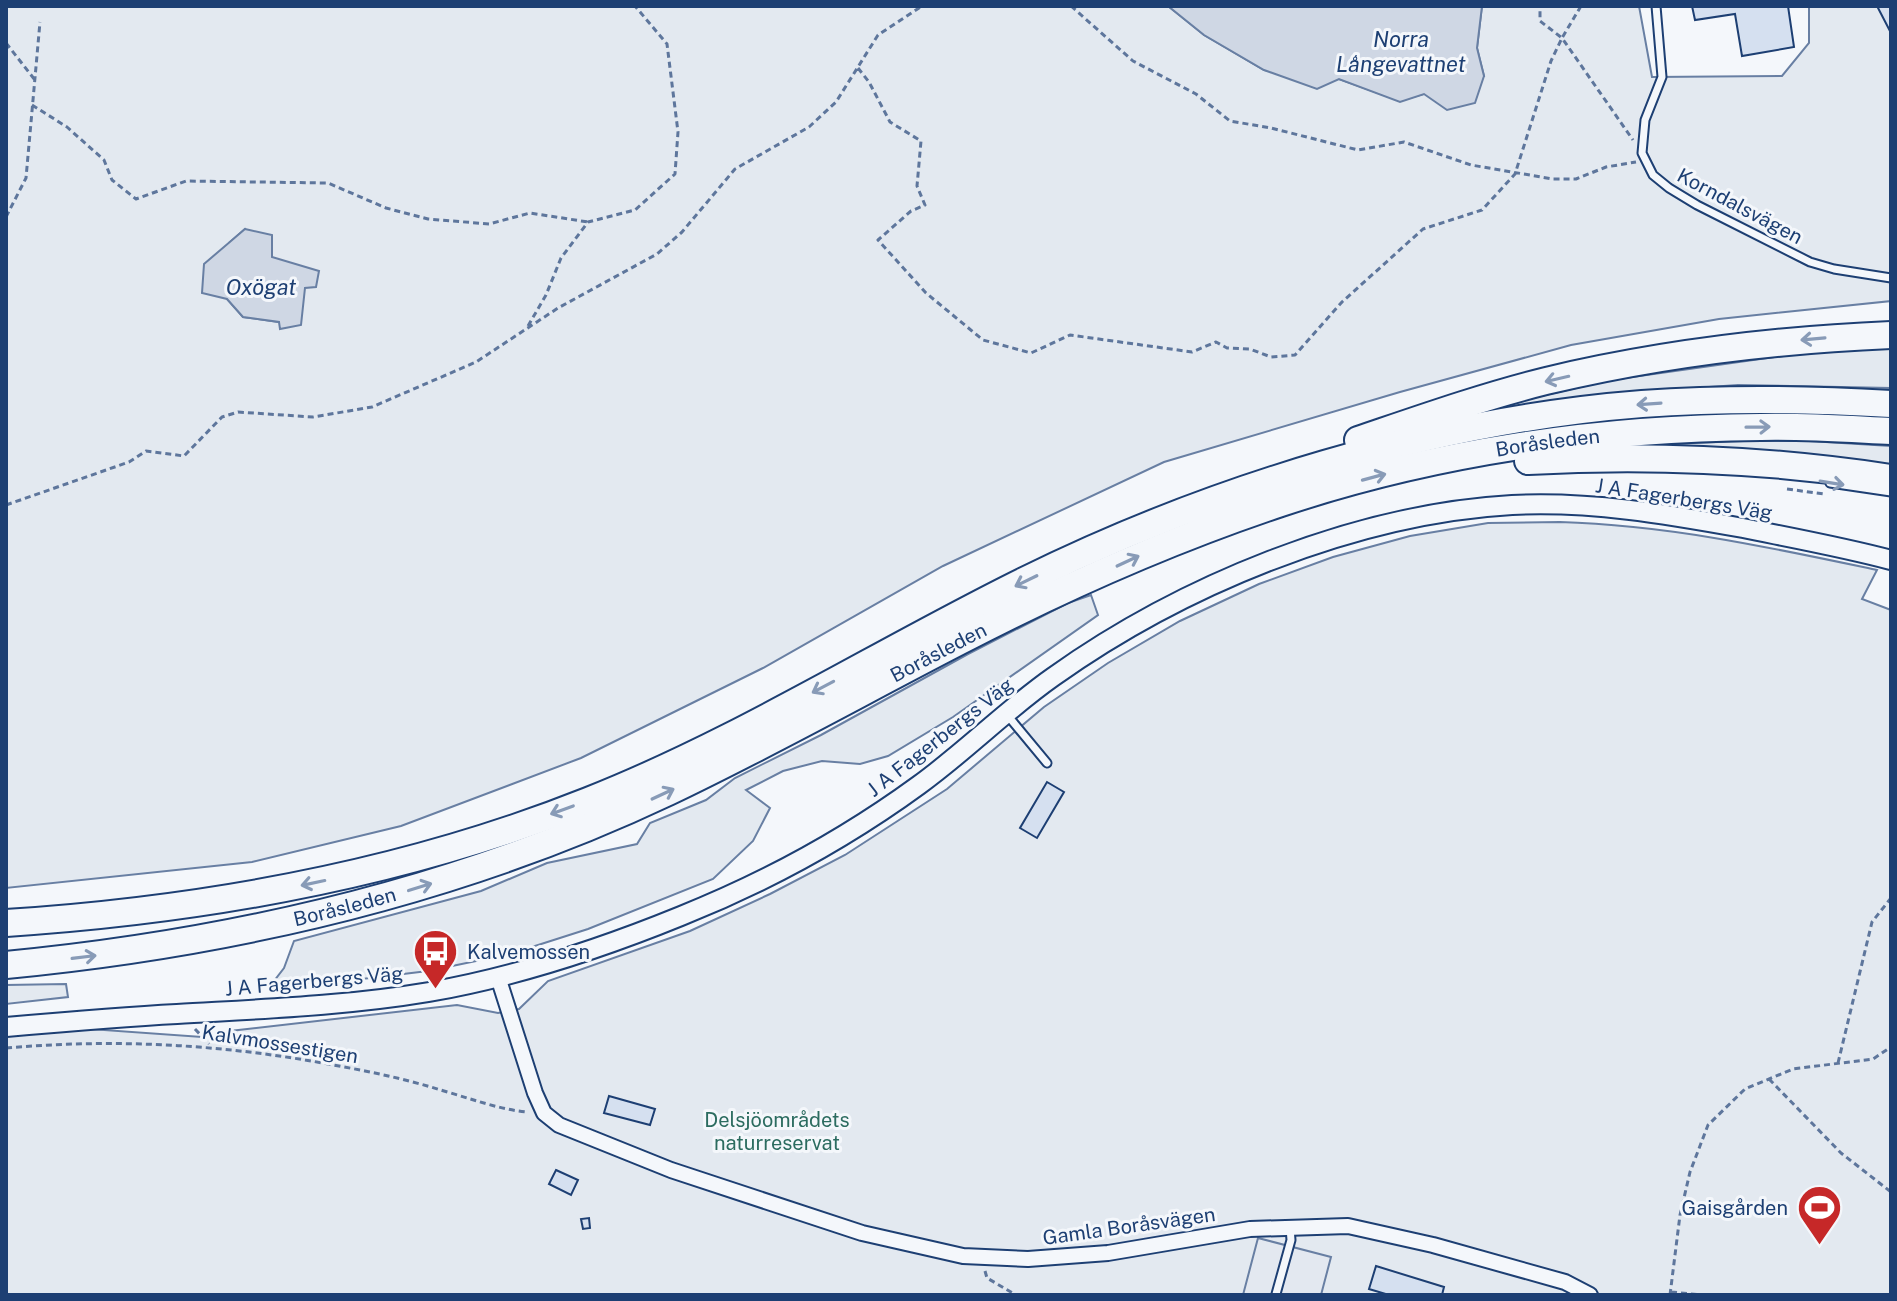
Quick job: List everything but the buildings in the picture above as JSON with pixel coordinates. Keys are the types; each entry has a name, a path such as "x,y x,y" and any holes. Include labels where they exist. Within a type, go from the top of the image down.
{"highway":[{"path":"1200,505 1307,456 1543,382 1620,365 1751,344 1891,335"},
{"name":"Boråsleden","path":"6,923 150,910 230,899 375,870 516,827 589,801 732,735 1026,580 1200,505 1367,453 1554,414 1639,404 1727,399 1891,404"},
{"name":"Boråsleden","path":"6,965 159,947 312,917 514,857 670,791 965,638 1145,553 1288,501 1413,467 1498,450 1646,432 1763,427 1891,431"},
{"path":"1413,467 1632,457 1891,478"}],"street":[{"name":"J A Fagerbergs Väg","path":"6,1027 378,999 436,991 498,977 680,917 775,875 853,831 911,790 1053,677 1120,635 1204,589 1305,548 1381,525 1513,505 1598,506 1682,517 1851,549 1891,560"},
{"path":"498,977 544,1113"},
{"name":"Gamla Boråsvägen","path":"544,1113 559,1125 671,1170 833,1224 963,1256 1028,1259 1108,1253 1250,1229 1290,1225 1348,1226 1433,1245 1565,1282 1590,1295"}],"lane":[{"path":"1643,157 1645,120 1662,77 1656,6"},
{"name":"Korndalsvägen","path":"1643,157 1653,175 1669,188 1791,253 1834,269 1891,278"},
{"path":"1823,482 1891,492"},
{"path":"1006,715 1047,763"},
{"path":"1276,1294 1291,1240 1290,1225"}],"path":[{"path":"32,105 67,127 104,160 112,180 136,199 186,181 328,183 386,208 428,219 489,224 530,213 588,222 635,210 675,174 678,132 667,44 635,6"},
{"path":"6,505 129,462 146,451 184,456 222,417 238,412 313,417 372,407 476,362 528,327 657,254 682,232 735,169 809,127 836,102 878,35 922,6"},
{"path":"1071,6 1133,61 1196,94 1230,121 1358,150 1404,142 1471,165 1553,179 1576,179 1643,157 1562,38 1540,21 1540,6"},
{"path":"858,68 890,122 921,141 917,186 925,205 911,211 878,240 926,293 983,340 1031,353 1070,335 1192,352 1216,342 1227,348 1250,349 1271,357 1295,355 1342,302 1423,229 1482,210 1515,174 1551,61 1581,6"},
{"path":"6,217 26,178 40,22"},
{"path":"6,43 35,80"},
{"path":"528,327 546,295 561,258 588,222"},
{"path":"1838,1064 1872,922 1891,898"},
{"path":"192,1025 212,1047"},
{"name":"Kalvmossestigen","path":"6,1048 93,1043 212,1047 344,1067 417,1083 509,1110 544,1113"},
{"path":"1702,1295 1670,1294 1680,1215 1690,1172 1708,1125 1745,1089 1793,1069 1873,1059 1891,1047"},
{"path":"1769,1079 1841,1153 1891,1192"},
{"path":"979,1257 987,1278 1016,1295"}],"green space":[{"path":"6,6 1168,6 1204,35 1264,70 1339,79 1400,101 1484,76 1477,48 1482,6 1639,6 1652,77 1782,76 1809,43 1809,6 1891,6 1891,301 1719,319 1571,345 1164,462 943,566 763,668 581,758 401,826 252,862 6,888","holes":["245,229 271,257 279,322 243,317 227,299 229,243"]},
{"path":"1891,348 1891,388 1738,385 1651,391 1485,414 1472,412 1611,380 1804,353"},
{"path":"1743,441 1891,446 1891,466 1644,450 1642,445"},
{"name":"Delsjöområdets naturreservat","path":"1560,522 1680,533 1877,570 1862,599 1891,610 1891,1295 6,1295 6,1023 216,1038 221,1032 457,1005 498,1013 519,1009 548,981 690,931 845,855 947,789 1044,707 1108,663 1180,621 1259,584 1333,557 1410,536 1488,523"},
{"path":"1091,595 1098,615 953,717 888,756 860,764 822,761 783,771 746,790 770,808 753,841 713,879 588,929 510,954 428,971 337,982 271,985 284,968 294,941 481,891 547,863 637,844 650,823 706,800 735,778 821,735 968,654 1068,603"},
{"path":"66,984 68,997 6,1004 6,985"}],"shaded area":[{"path":"1258,1238 1331,1257 1321,1295 1243,1295"}],"water":[{"name":"Norra Långevattnet","path":"1168,6 1482,6 1477,48 1484,76 1475,103 1447,110 1424,94 1400,102 1339,79 1317,89 1264,70 1204,35"},
{"name":"Oxögat","path":"245,229 272,235 272,257 319,271 316,287 305,288 301,325 280,329 279,322 243,317 227,299 202,293 204,264"}],"place":[{"name":"Kalvemossen","path":"436,991"},
{"name":"Gaisgården","path":"1819,1247"}]}
